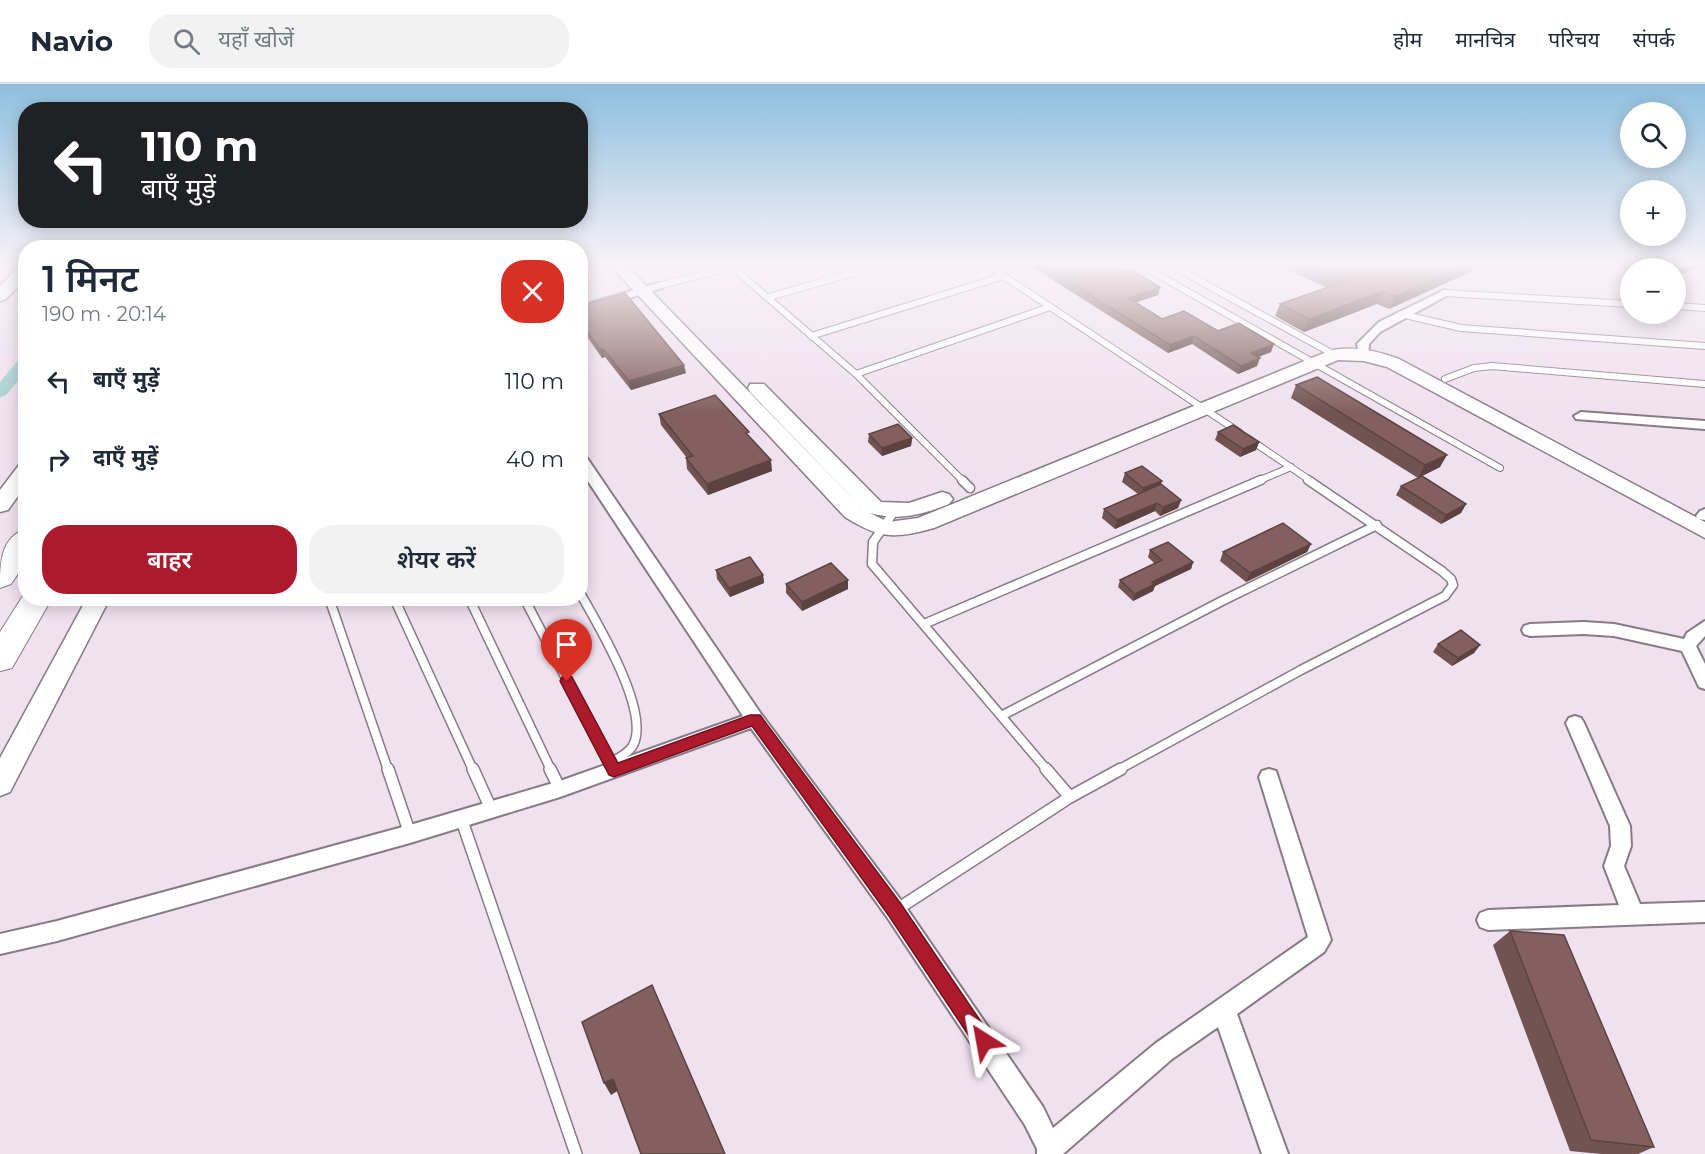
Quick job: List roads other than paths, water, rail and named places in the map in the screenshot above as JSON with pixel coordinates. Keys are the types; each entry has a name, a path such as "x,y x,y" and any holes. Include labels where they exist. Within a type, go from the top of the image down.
{"highway":[{"path":"0,577 18,551"},
{"path":"0,658 32,606"}],"main road":[{"path":"673,313 853,512 880,529 898,531 926,523 1198,403 1316,355 1364,350 1394,352 1704,519"},
{"path":"675,313 874,507 893,513 915,509 1198,403"},
{"path":"1364,350 1704,519"},
{"path":"0,505 18,481"},
{"path":"0,784 95,606"}],"street":[{"path":"1364,350 1376,329 1401,314"},
{"path":"1581,416 1705,425"},
{"path":"588,470 755,719 895,910 1034,1116 1050,1151 1164,1051 1320,940 1269,777"},
{"path":"1688,646 1693,637 1705,627"},
{"path":"1530,630 1584,628 1614,630 1688,646"},
{"path":"1688,646 1705,682"},
{"path":"0,944 57,931 410,834 560,789 612,767 755,719"},
{"path":"1575,723 1620,826 1621,846 1614,866 1633,914"},
{"path":"1488,920 1705,912"},
{"path":"1224,1010 1275,1154"}],"lane":[{"path":"787,313 856,374 970,488"},
{"path":"812,336 886,313"},
{"path":"856,374 1033,313"},
{"path":"895,910 1070,797 1300,670 1445,596 1453,585 1451,579 1442,571 1377,525 1198,403 1059,313"},
{"path":"1234,313 1316,355"},
{"path":"1248,313 1500,468"},
{"path":"1401,314 1461,328 1705,346"},
{"path":"1445,379 1474,368 1492,366 1705,384"},
{"path":"924,624 1291,467"},
{"path":"893,513 880,529 870,547 872,564 1003,715 1070,797"},
{"path":"1003,715 1222,601 1377,525"},
{"path":"332,606 410,834"},
{"path":"398,606 492,809"},
{"path":"473,606 560,789"},
{"path":"528,606 612,767 634,743 636,735 632,701 627,682 587,606"},
{"path":"461,818 576,1154"}],"waterway":[{"path":"0,392 18,371"}]}
